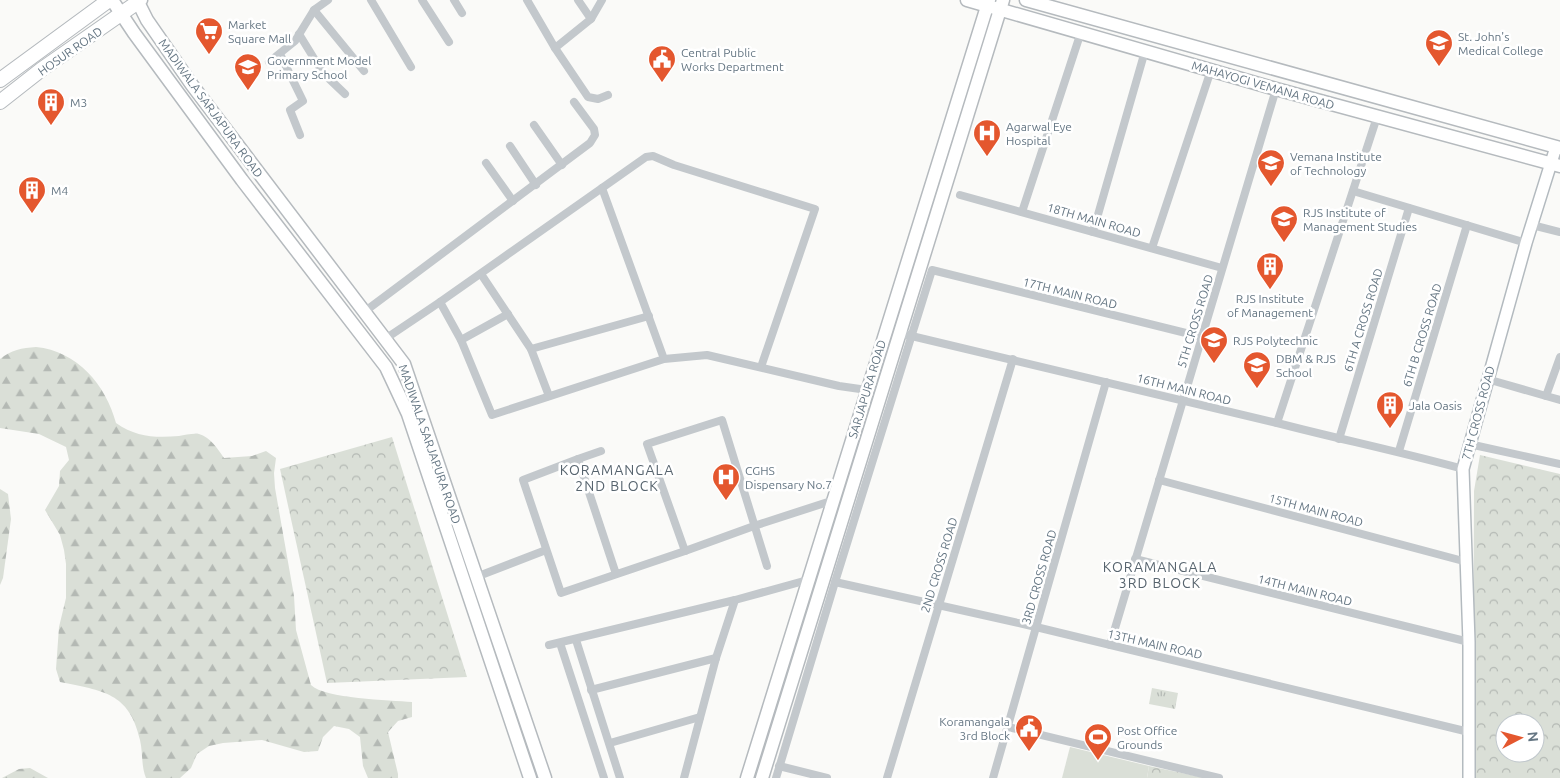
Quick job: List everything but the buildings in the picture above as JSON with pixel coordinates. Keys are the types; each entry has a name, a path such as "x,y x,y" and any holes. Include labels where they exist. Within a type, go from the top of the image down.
{"highway":[{"name":"HOSUR ROAD","path":"0,80 110,0"},
{"name":"HOSUR ROAD","path":"0,102 138,1"}],"main road":[{"name":"MADIWALA SARJAPURA ROAD","path":"110,0 242,180 386,367 408,414 530,778"},
{"name":"MAHAYOGI VEMANA ROAD","path":"967,0 1002,5 1145,52 1276,90 1556,165"},
{"name":"MAHAYOGI VEMANA ROAD","path":"1026,0 1558,147"},
{"name":"MADIWALA SARJAPURA ROAD","path":"138,1 147,20 192,85 404,364 545,778"},
{"name":"SARJAPURA ROAD","path":"747,778 988,3"},
{"name":"SARJAPURA ROAD","path":"762,778 828,582 900,333 1002,5"},
{"path":"437,504 449,497"}],"street":[{"path":"269,62 295,41 314,10 328,0"},
{"path":"370,0 411,67"},
{"path":"422,0 449,42"},
{"path":"454,0 462,13"},
{"path":"526,0 588,97 598,99 608,95"},
{"path":"578,0 591,19"},
{"path":"555,48 591,19 602,0"},
{"path":"314,10 364,72"},
{"path":"1022,212 1081,32"},
{"path":"299,34 323,73 345,94"},
{"path":"1093,232 1145,52"},
{"path":"280,54 303,101 290,110 300,135"},
{"path":"1152,248 1211,70"},
{"name":"5TH CROSS ROAD","path":"1110,645 1276,90"},
{"path":"364,312 584,149 593,139 595,135 594,129 574,102"},
{"path":"1277,423 1377,117"},
{"path":"534,125 562,165"},
{"path":"510,146 536,184"},
{"name":"7TH CROSS ROAD","path":"1469,778 1469,642 1463,469 1526,243 1556,165 1558,147"},
{"path":"385,339 481,274 646,157 653,156 674,165 815,209 761,367"},
{"path":"486,163 513,201"},
{"path":"602,188 664,358"},
{"name":"18TH MAIN ROAD","path":"944,190 1222,268"},
{"path":"1353,191 1526,243"},
{"name":"6TH A CROSS ROAD","path":"1339,439 1409,208"},
{"name":"6TH B CROSS ROAD","path":"1399,451 1467,225"},
{"path":"1532,225 1560,232"},
{"name":"17TH MAIN ROAD","path":"932,270 1202,337"},
{"name":"SARJAPURA ROAD","path":"776,778 828,582 913,336 932,270"},
{"path":"481,274 531,349 549,396"},
{"path":"440,302 461,340 492,415 664,358 707,355 839,386 867,390"},
{"path":"461,340 508,314"},
{"path":"531,349 649,316"},
{"name":"16TH MAIN ROAD","path":"900,333 1339,439 1399,451 1463,469"},
{"path":"1546,396 1560,357"},
{"name":"2ND CROSS ROAD","path":"887,778 1013,359"},
{"path":"1487,379 1560,400"},
{"name":"3RD CROSS ROAD","path":"993,778 1106,382"},
{"path":"685,551 647,444 722,420 767,566"},
{"path":"1469,444 1560,464"},
{"path":"601,451 523,480 561,593 834,500"},
{"path":"578,459 616,574"},
{"name":"15TH MAIN ROAD","path":"1159,480 1467,562"},
{"path":"476,577 546,550"},
{"name":"14TH MAIN ROAD","path":"1135,559 1469,642"},
{"path":"549,645 735,600 808,578"},
{"name":"13TH MAIN ROAD","path":"808,578 1036,627 1469,732"},
{"path":"684,778 716,658 735,600"},
{"path":"576,640 620,778"},
{"path":"560,643 604,778"},
{"path":"591,690 716,658"},
{"path":"610,743 700,717"},
{"path":"1008,727 1219,778"},
{"path":"779,766 827,778"}],"green space":[{"path":"36,347 64,355 88,372 105,396 116,423 123,428 146,436 170,437 199,434 210,441 224,458 252,456 266,451 276,458 275,488 294,596 296,630 311,685 318,690 343,696 412,702 412,717 398,721 388,732 398,778 368,778 363,766 360,737 349,729 334,726 323,737 318,751 304,752 262,740 223,743 209,746 197,754 191,768 180,778 146,778 143,769 140,740 135,724 129,712 121,703 112,696 101,692 60,682 56,669 59,627 66,598 66,564 60,535 45,510 59,486 60,471 69,460 66,447 39,434 0,428 0,359 8,353 17,350"},
{"path":"392,437 467,677 327,683 280,469"},
{"path":"1480,455 1560,474 1560,778 1473,778 1474,491"},
{"path":"0,489 8,494 11,519 3,578 0,585"},
{"path":"1152,688 1178,693 1175,709 1149,704"},
{"name":"Post Office Grounds","path":"1070,747 1149,766 1147,778 1062,778"},
{"path":"1149,766 1205,778 1147,778"},
{"path":"30,768 48,778 2,778 19,769"}],"place":[{"name":"Market Square Mall","path":"209,55"},
{"name":"St. John's Medical College","path":"1439,67"},
{"name":"Central Public Works Department","path":"662,83"},
{"name":"Government Model Primary School","path":"248,91"},
{"name":"M3","path":"51,126"},
{"name":"Agarwal Eye Hospital","path":"987,157"},
{"name":"Vemana Institute of Technology","path":"1271,187"},
{"name":"M4","path":"32,214"},
{"name":"RJS Institute of Management Studies","path":"1284,243"},
{"name":"RJS Institute of Management","path":"1270,290"},
{"name":"RJS Polytechnic","path":"1214,364"},
{"name":"DBM & RJS School","path":"1257,389"},
{"name":"Jala Oasis","path":"1390,429"},
{"name":"CGHS Dispensary No.7","path":"726,501"},
{"name":"Koramangala 3rd Block","path":"1029,752"},
{"name":"Post Office Grounds","path":"1098,761"}],"district":[{"name":"KORAMANGALA 2ND BLOCK","path":"617,478"},
{"name":"KORAMANGALA 3RD BLOCK","path":"1160,576"}]}
